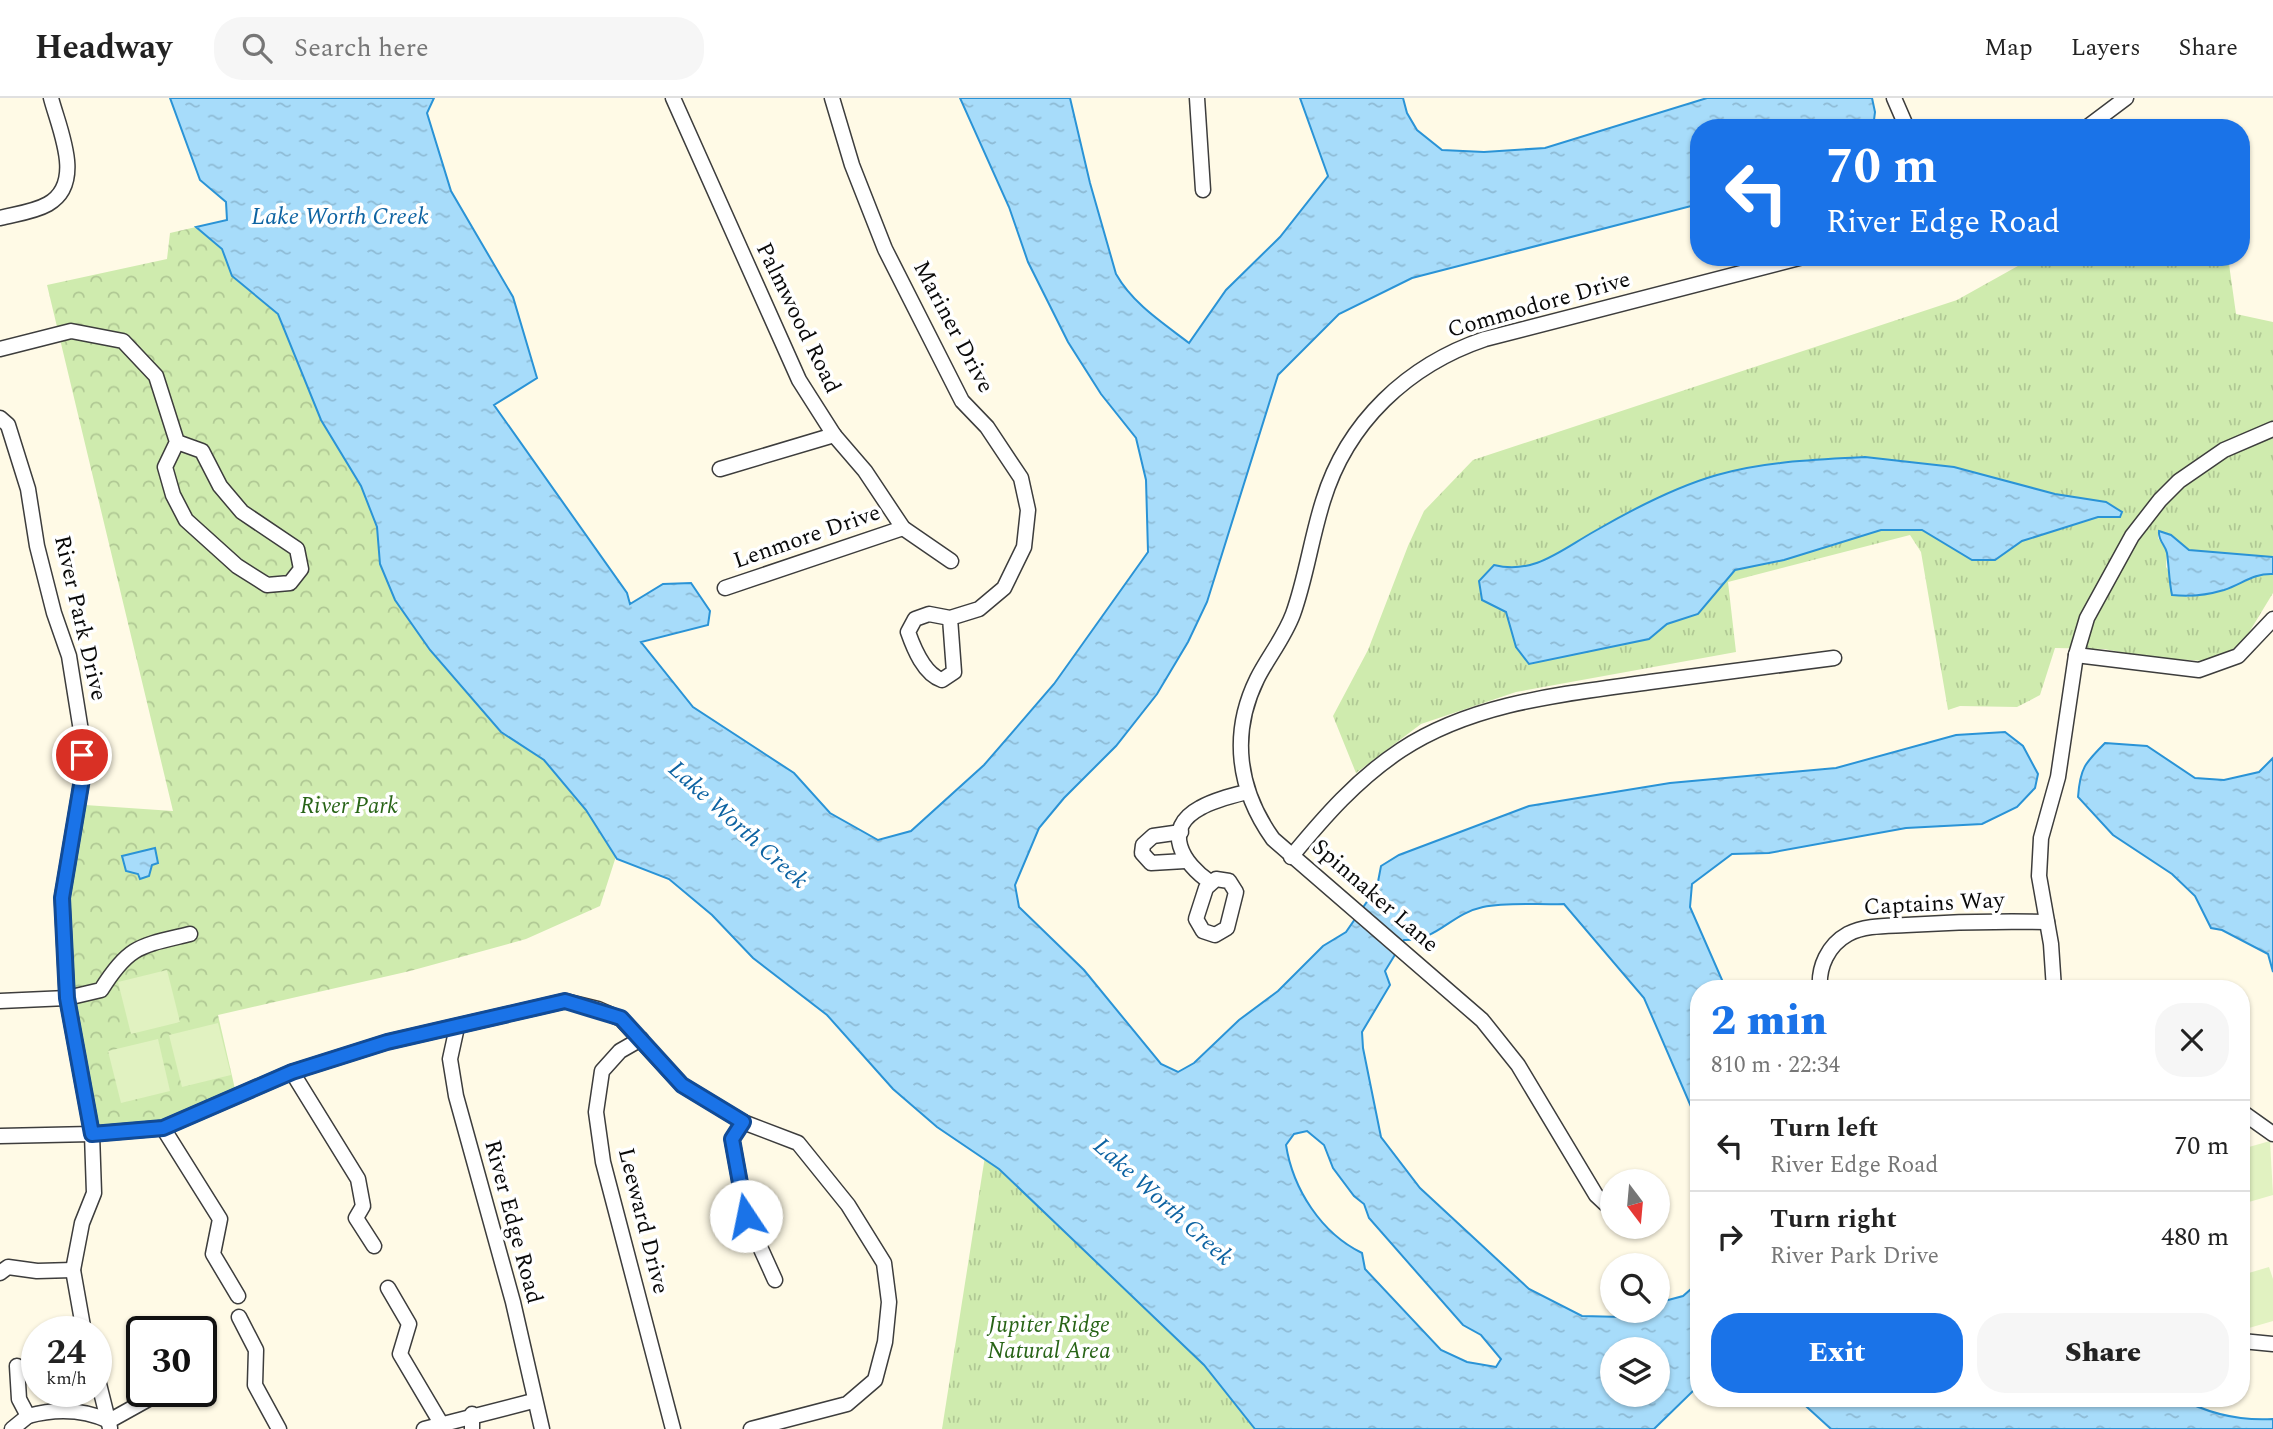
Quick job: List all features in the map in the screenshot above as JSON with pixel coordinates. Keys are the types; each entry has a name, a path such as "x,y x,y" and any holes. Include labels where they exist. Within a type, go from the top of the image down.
{"street":[{"path":"0,218 49,204 63,189 67,159 51,98"},
{"name":"Palmwood Road","path":"673,98 799,380 834,435 865,471 904,528 951,561"},
{"name":"Mariner Drive","path":"832,98 852,165 885,249 961,401 987,427 1021,478 1026,499 1028,510 1024,547 1004,588 978,609 950,618 929,614 915,619 908,632 914,650 933,677 942,680 954,672 950,618"},
{"path":"1197,98 1203,190"},
{"path":"1894,98 1903,119"},
{"path":"2098,119 2126,98"},
{"name":"Commodore Drive","path":"1291,857 1261,822 1247,792 1240,754 1240,734 1250,694 1292,617 1322,503 1334,470 1353,437 1387,396 1429,364 1469,345 1768,266"},
{"path":"0,349 71,331 123,341 156,376 177,442 165,467 173,495 186,520 237,566 267,585 290,583 301,569 296,549 242,512 220,486 202,451 177,442"},
{"name":"River Park Drive","path":"0,418 8,425 28,489 37,546 75,682 81,731 82,779 62,898 67,998 92,1134 94,1193 82,1223 73,1270 81,1316"},
{"path":"2053,980 2039,876 2041,838 2058,777 2076,655 2094,604 2132,536 2160,500 2212,457 2273,429"},
{"path":"720,468 834,435"},
{"name":"Lenmore Drive","path":"725,588 904,528"},
{"path":"2076,655 2185,671 2213,668 2249,647 2273,619"},
{"name":"Spinnaker Lane","path":"1600,1198 1592,1190 1529,1083 1501,1042 1461,1000 1291,857 1329,812 1374,769 1427,735 1471,716 1578,692 1834,658"},
{"path":"1210,882 1185,860 1180,846 1181,832 1189,816 1200,807 1247,792"},
{"path":"1181,832 1153,836 1143,845 1142,853 1151,863 1185,860"},
{"name":"Captains Way","path":"1820,980 1821,970 1829,951 1838,941 1856,930 1977,920 2047,922"},
{"path":"0,1001 67,998 101,990 118,962 137,947 190,934"},
{"path":"0,1136 92,1134 163,1128 292,1072 387,1042 565,1001 621,1018 682,1085 743,1122 797,1143 848,1205 884,1263 889,1303 885,1342 875,1380 847,1404 751,1429"},
{"name":"River Edge Road","path":"457,1027 450,1059 456,1097 522,1340 533,1401 542,1429"},
{"name":"Leeward Drive","path":"641,1039 620,1051 602,1071 596,1112 603,1161 673,1429"},
{"path":"292,1072 358,1179 363,1206 356,1218 374,1247"},
{"path":"2250,1118 2273,1134"},
{"path":"743,1122 732,1139 743,1203 775,1280"},
{"path":"163,1128 220,1219 213,1254 238,1296"},
{"path":"0,1273 8,1266 37,1271 73,1270"},
{"path":"388,1289 409,1324 400,1354 442,1425"},
{"path":"239,1317 256,1350 255,1385 279,1429"},
{"path":"2250,1342 2273,1344"},
{"path":"17,1366 19,1399 28,1422"},
{"path":"424,1429 472,1422 533,1401"},
{"path":"105,1407 110,1425"},
{"path":"110,1425 138,1407"},
{"path":"12,1429 48,1410 93,1414 110,1425"}],"green space":[{"name":"River Park","path":"196,227 226,247 282,313 540,746 619,847 600,906 526,939 410,971 218,1015 235,1089 162,1122 98,1128 75,1005 69,899 85,805 173,811 47,285 167,259 170,233"},
{"path":"2018,266 2229,266 2236,314 2273,322 2273,557 2189,550 2171,535 2158,532 2158,538 2167,551 2166,567 2187,597 2224,590 2260,574 2273,574 2273,593 2245,639 2227,654 2207,661 2153,658 2104,649 2055,648 2040,695 2017,707 1960,706 1948,710 1921,552 1910,535 1728,582 1736,652 1516,692 1421,724 1356,773 1333,716 1368,650 1424,511 1473,460 1957,300"},
{"path":"167,970 180,1022 131,1034 118,982"},
{"path":"218,1023 231,1075 182,1087 169,1035"},
{"path":"158,1039 170,1091 121,1103 108,1051"},
{"path":"2270,1141 2273,1195 2250,1202 2250,1147"},
{"name":"Jupiter Ridge Natural Area","path":"986,1150 1244,1400 1264,1429 942,1429"},
{"path":"2269,1267 2273,1279 2273,1321 2250,1328 2250,1273"}],"water":[{"name":"Lake Worth Creek","path":"170,98 434,98 427,113 451,191 513,297 537,378 494,405 627,593 630,604 663,584 691,583 710,611 708,625 641,642 693,707 794,773 830,813 878,840 911,831 984,765 1054,684 1148,552 1146,480 1136,438 1101,394 1068,342 1028,262 1009,207 960,98 1070,98 1090,183 1116,274 1140,304 1189,343 1226,290 1280,237 1328,176 1300,98 1403,98 1407,113 1417,130 1442,150 1484,152 1545,148 1707,98 1872,98 1874,119 1690,119 1690,206 1412,278 1339,314 1278,375 1207,602 1188,642 1157,694 1116,746 1064,798 1039,828 1015,885 1019,907 1084,970 1161,1064 1178,1072 1194,1063 1239,1020 1278,991 1323,946 1346,932 1377,887 1381,866 1399,855 1529,806 1670,783 1836,768 1956,735 2005,732 2023,746 2038,774 2035,788 2017,807 1982,824 1906,828 1769,853 1732,854 1692,884 1690,907 1722,980 1690,980 1690,1104 1644,998 1564,904 1483,907 1462,915 1426,936 1404,940 1385,971 1390,985 1362,1032 1381,1137 1420,1188 1529,1289 1582,1316 1600,1316 1600,1323 1670,1323 1670,1300 1683,1296 1690,1290 1690,1394 1654,1429 1255,1429 1204,1365 999,1169 937,1127 893,1089 827,1015 753,958 712,915 669,879 617,859 586,810 544,760 501,732 430,650 395,600 380,564 377,527 361,486 321,420 278,314 232,276 222,249 196,227 227,220 226,202 200,180","holes":["1307,1131 1324,1145 1333,1168 1354,1196 1364,1204 1369,1218 1463,1325 1481,1335 1501,1359 1496,1367 1467,1362 1441,1350 1365,1269 1362,1253 1334,1234 1311,1208 1295,1178 1286,1145 1294,1134"]},
{"path":"1865,457 1954,467 2055,494 2106,502 2122,512 2120,517 2098,517 2022,541 1995,560 1972,560 1922,530 1881,530 1784,560 1735,570 1698,614 1667,624 1649,639 1529,664 1516,647 1506,612 1482,600 1479,581 1494,565 1522,567 1535,564 1654,499 1686,486 1717,475 1753,467"},
{"path":"2159,531 2171,535 2189,550 2273,557 2273,574 2254,577 2211,593 2172,595 2167,553"},
{"path":"2105,743 2147,746 2195,778 2224,780 2259,772 2273,758 2273,972 2268,954 2222,930 2211,928 2195,896 2172,874 2113,835 2078,797 2080,779 2085,767"},
{"path":"155,848 158,863 152,865 149,876 140,879 138,874 126,871 122,856"},
{"path":"1807,1407 2200,1407 2249,1419 2273,1419 2273,1429 1831,1429"}],"route":[{"path":"82,755 82,779 62,898 67,998 92,1134 163,1128 292,1072 387,1042 565,1001 621,1018 682,1085 743,1122 732,1139 746,1216"}]}
